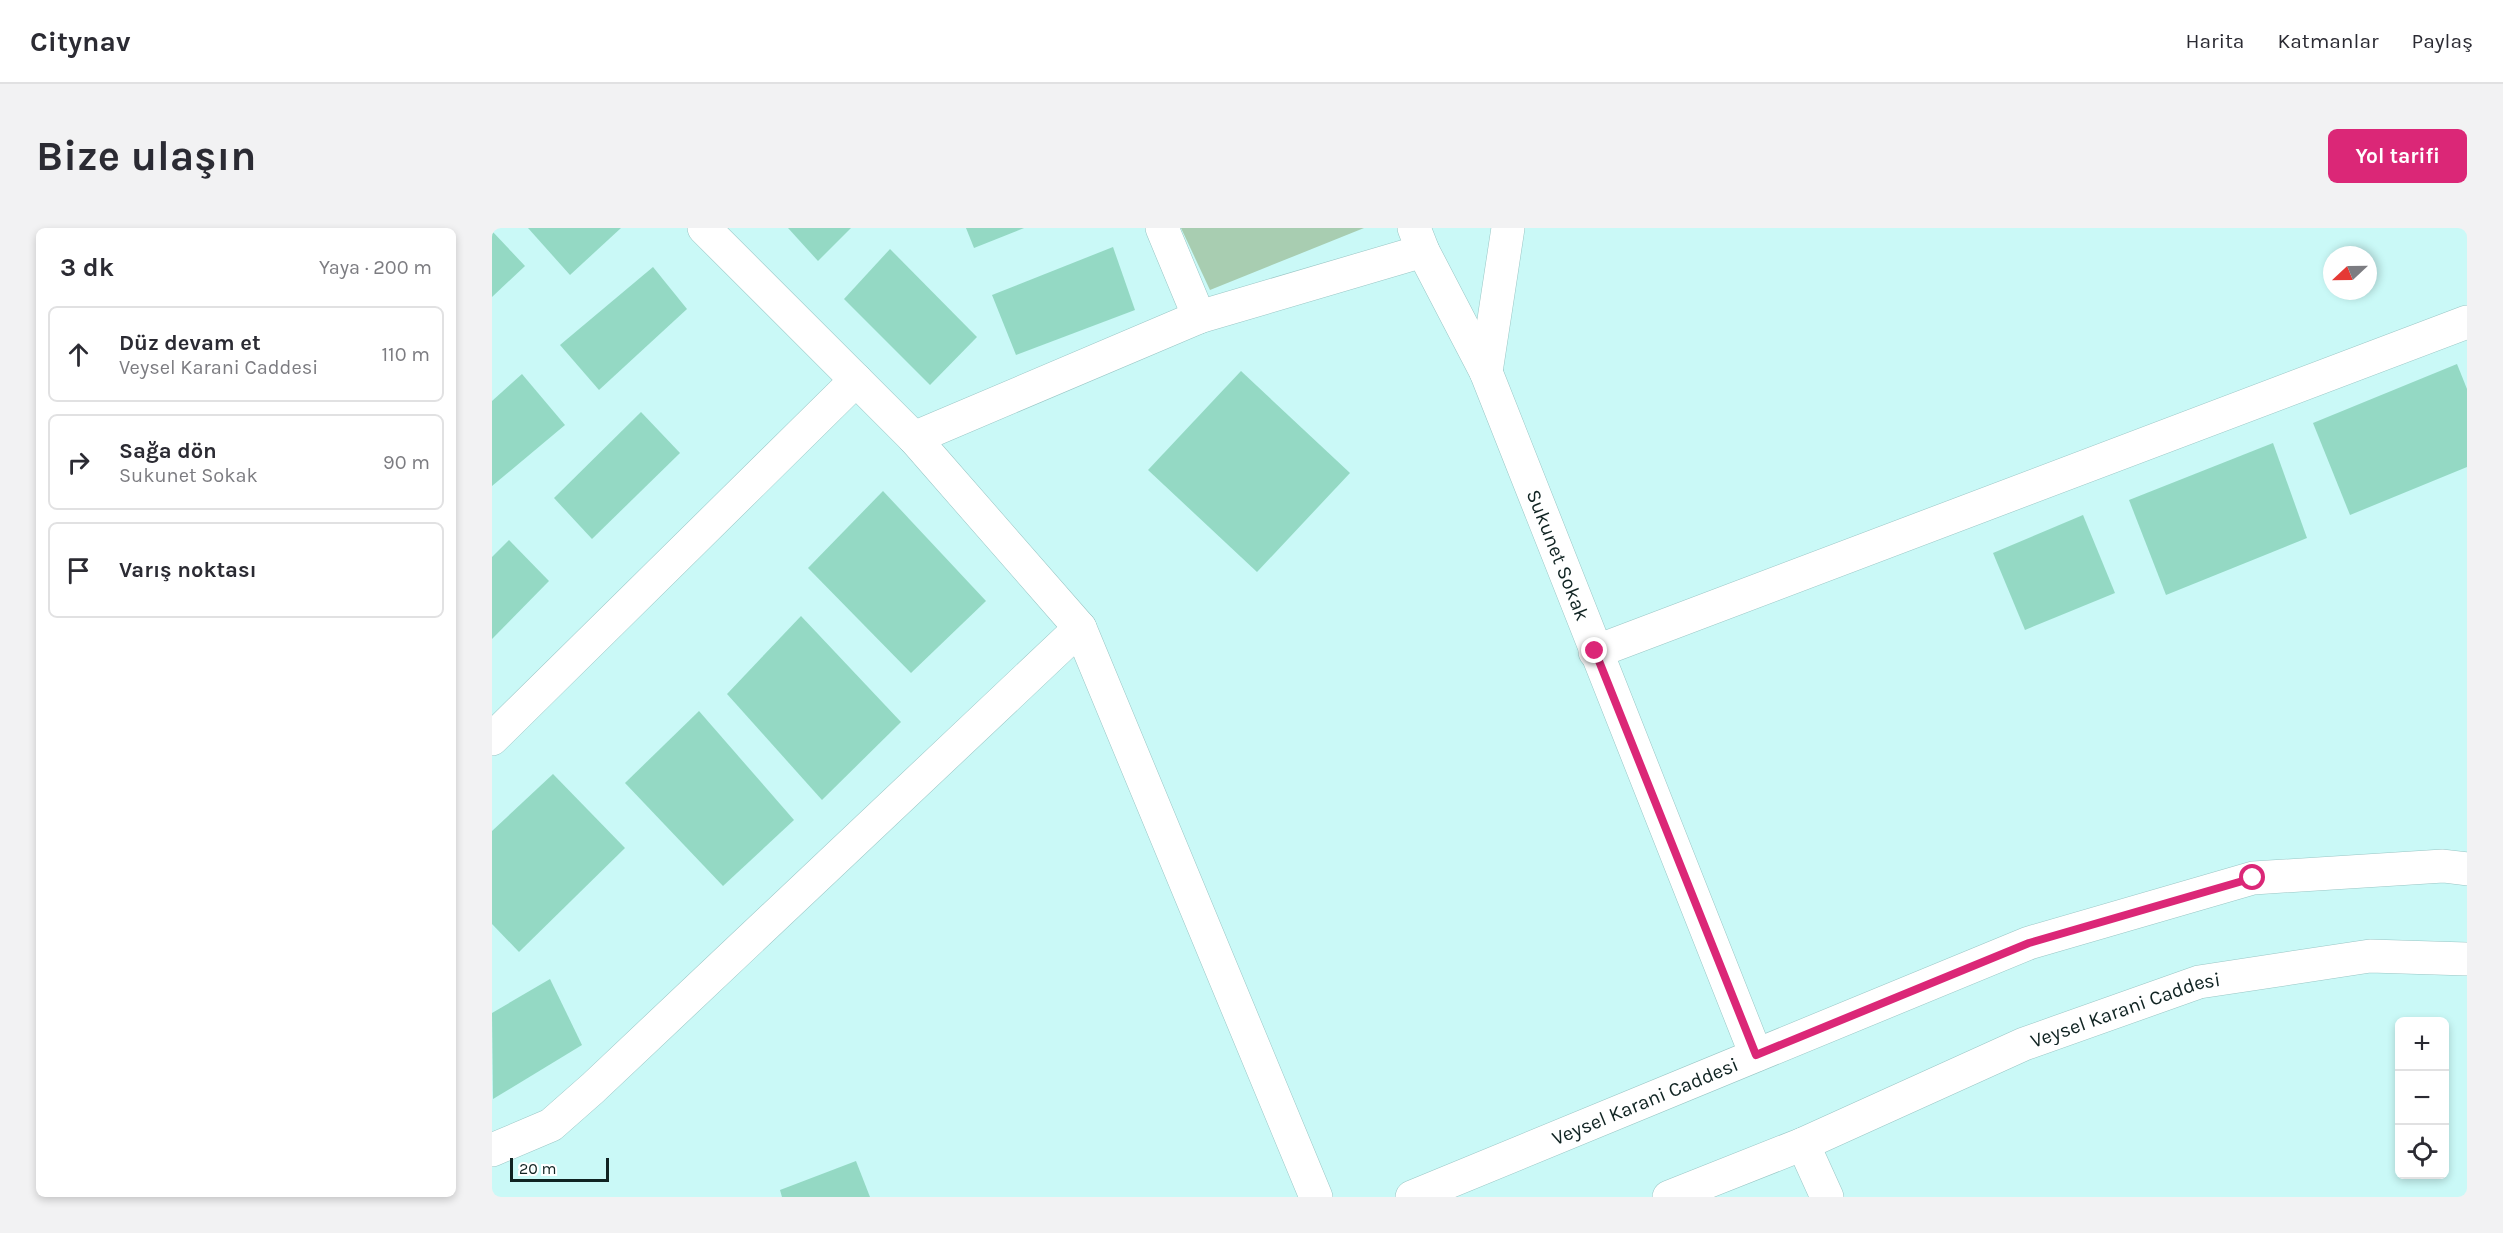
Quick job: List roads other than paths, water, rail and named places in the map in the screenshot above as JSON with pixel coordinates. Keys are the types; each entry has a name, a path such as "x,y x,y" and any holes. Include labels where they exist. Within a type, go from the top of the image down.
{"street":[{"path":"704,228 914,438 1080,628 1316,1197"},
{"path":"1162,228 1199,317"},
{"path":"1486,372 1508,228"},
{"path":"914,438 1199,317 1418,240"},
{"name":"Sukunet Sokak","path":"1418,240 1486,372 1756,1055"},
{"path":"1595,651 2467,322"},
{"path":"492,739 856,380"},
{"path":"492,1150 551,1125 593,1088 1080,628"},
{"name":"Veysel Karani Caddesi","path":"1412,1197 2029,943 2253,878 2443,866 2467,869"},
{"name":"Veysel Karani Caddesi","path":"1669,1197 1803,1144 2024,1044 2199,982 2370,956 2467,959"},
{"path":"1803,1144 1827,1197"}]}
